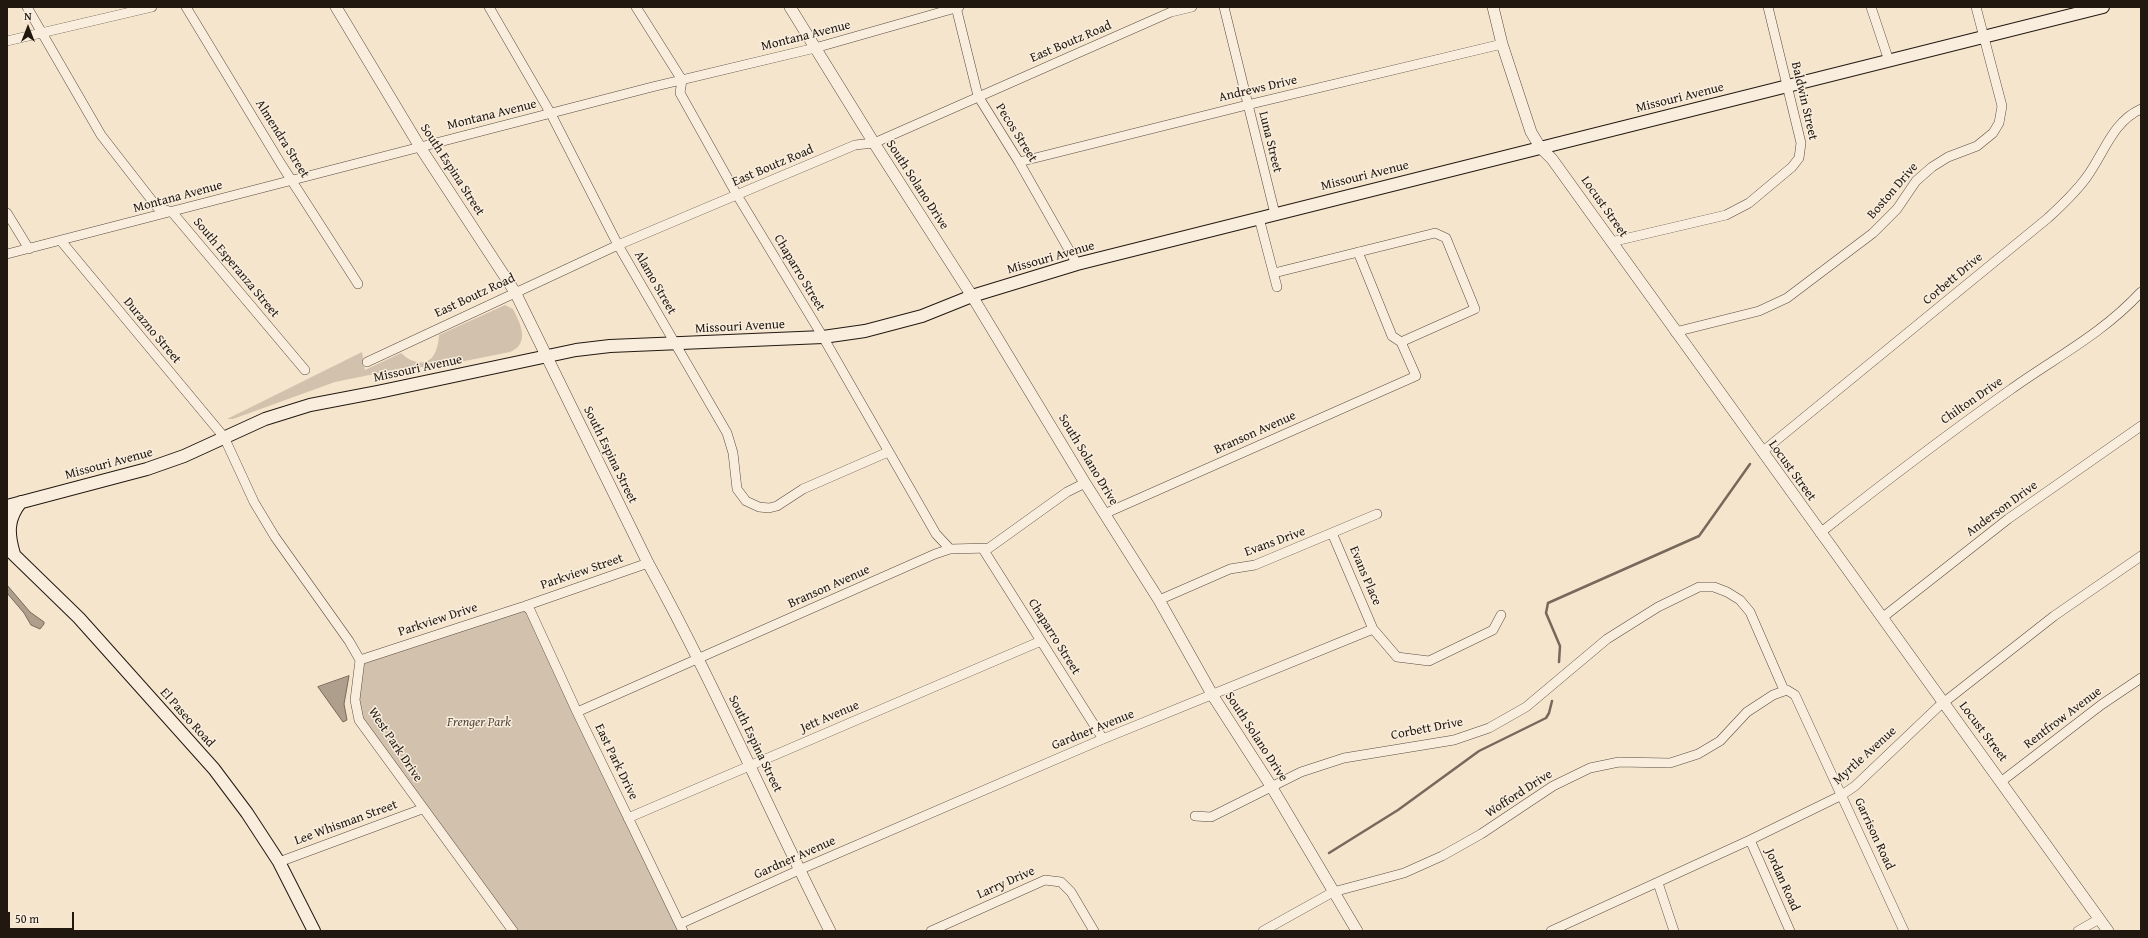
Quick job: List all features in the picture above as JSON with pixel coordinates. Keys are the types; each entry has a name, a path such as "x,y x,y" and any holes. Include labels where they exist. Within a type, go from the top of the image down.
{"main road":[{"name":"Missouri Avenue","path":"7,506 147,469 184,456 265,419 310,405 545,356 610,346 823,337 865,331 898,323 972,296 1077,264 1787,85 2104,7"},
{"path":"11,551 10,523 13,513 21,502"},
{"name":"El Paseo Road","path":"11,551 79,618 206,760 247,813 279,862 314,931"}],"street":[{"name":"South Esperanza Street","path":"27,7 101,135 157,207 172,212 305,370"},
{"path":"7,41 152,7"},
{"name":"Almendra Street","path":"186,7 292,180 358,284"},
{"name":"South Espina Street","path":"336,7 420,147 515,292 545,356 648,563 698,659 799,870 830,931"},
{"name":"Alamo Street","path":"489,7 551,114 618,244 727,433 733,453 737,489 741,496 753,505 769,508 777,506 803,489 888,452"},
{"name":"Chaparro Street","path":"636,7 682,80 680,94 737,195 823,337 936,534 950,549"},
{"name":"South Solano Drive","path":"790,7 874,143 972,296 1104,514 1159,600 1213,696 1271,786 1357,931"},
{"name":"Montana Avenue","path":"7,254 682,80 815,48 957,7"},
{"name":"Pecos Street","path":"957,7 978,96 1019,162 1077,264"},
{"name":"East Boutz Road","path":"367,362 618,244 854,145 874,143 1171,12 1192,7"},
{"name":"Luna Street","path":"1224,7 1275,214"},
{"name":"Locust Street","path":"1493,7 1502,44 1531,132 1540,147 1552,159 1820,533 2002,781 2108,931"},
{"name":"Baldwin Street","path":"1611,242 1726,215 1749,203 1788,171 1800,158 1802,148 1768,7"},
{"path":"1871,7 1889,61"},
{"name":"Boston Drive","path":"1675,332 1759,311 1786,298 1873,233 1897,209 1916,181 1932,167 1948,156 1977,146 1994,133 1999,123 2002,106 1976,7"},
{"name":"Andrews Drive","path":"1019,162 1247,105 1502,44"},
{"name":"Corbett Drive","path":"1762,452 2048,218 2087,178 2114,131 2123,121 2141,109"},
{"path":"7,213 29,249"},
{"path":"1259,218 1277,287"},
{"path":"1274,273 1435,232 1446,238 1475,309 1401,342 1392,336 1358,252"},
{"name":"Durazno Street","path":"61,241 224,437"},
{"name":"Chilton Drive","path":"1820,533 1908,463 2028,377 2073,349 2120,315 2141,292"},
{"name":"Branson Avenue","path":"1104,514 1416,376 1401,342"},
{"name":"Anderson Drive","path":"1882,618 2008,519 2141,426"},
{"path":"224,437 254,502 276,538 349,641 360,660"},
{"name":"Branson Avenue","path":"577,712 950,549 983,549 996,544 1067,492 1085,483"},
{"name":"Evans Drive","path":"1159,600 1230,569 1256,565 1377,514"},
{"name":"Evans Place","path":"1332,533 1373,630"},
{"name":"Chaparro Street","path":"983,549 1103,739"},
{"name":"Myrtle Avenue","path":"1551,931 1750,840 1842,795 1855,786 1944,703 2054,616 2141,556"},
{"name":"Parkview Street","path":"525,606 648,563"},
{"name":"Corbett Drive","path":"1195,816 1212,817 1301,772 1344,758 1454,740 1490,728 1526,707 1607,639 1658,607 1699,587 1714,587 1727,592 1740,600 1750,612 1784,690"},
{"name":"Parkview Drive","path":"360,660 525,606"},
{"name":"East Park Drive","path":"525,606 530,610 577,712 682,928"},
{"path":"1373,630 1397,658 1429,661 1493,630 1501,614"},
{"name":"Gardner Avenue","path":"682,928 799,870 1103,739 1213,696 1373,630"},
{"name":"Jett Avenue","path":"628,818 1041,641"},
{"name":"West Park Drive","path":"360,660 355,700 359,720 422,809 513,931"},
{"name":"Rentfrow Avenue","path":"2002,781 2101,705 2141,678"},
{"name":"Garrison Road","path":"1784,690 1790,691 1796,696 1904,931"},
{"name":"Wofford Drive","path":"1263,931 1333,892 1404,873 1442,856 1481,834 1552,786 1590,768 1619,762 1670,762 1698,754 1720,741 1747,712 1784,690"},
{"name":"Lee Whisman Street","path":"279,862 422,809"},
{"name":"Jordan Road","path":"1750,840 1790,931"},
{"name":"Larry Drive","path":"931,931 1045,880 1061,882 1071,892 1094,931"},
{"path":"1658,882 1674,931"},
{"path":"2078,931 2099,919"}],"green space":[{"path":"505,305 513,309 521,326 522,332 520,343 510,352 430,368 414,366 335,382 233,419 227,419 362,352 365,370 401,353 409,359 418,362 429,360 437,347 439,335"},
{"name":"Frenger Park","path":"525,606 684,931 514,931 355,710 360,660"}],"shaded area":[{"path":"7,585 30,612 44,622 40,629 31,625 24,613 7,593"},
{"path":"349,676 344,704 347,720 343,722 318,687"}],"waterway":[{"path":"1559,662 1560,646 1546,613 1548,603 1699,536 1750,464"},
{"path":"1329,853 1398,810 1479,751 1546,718 1552,701"}]}
